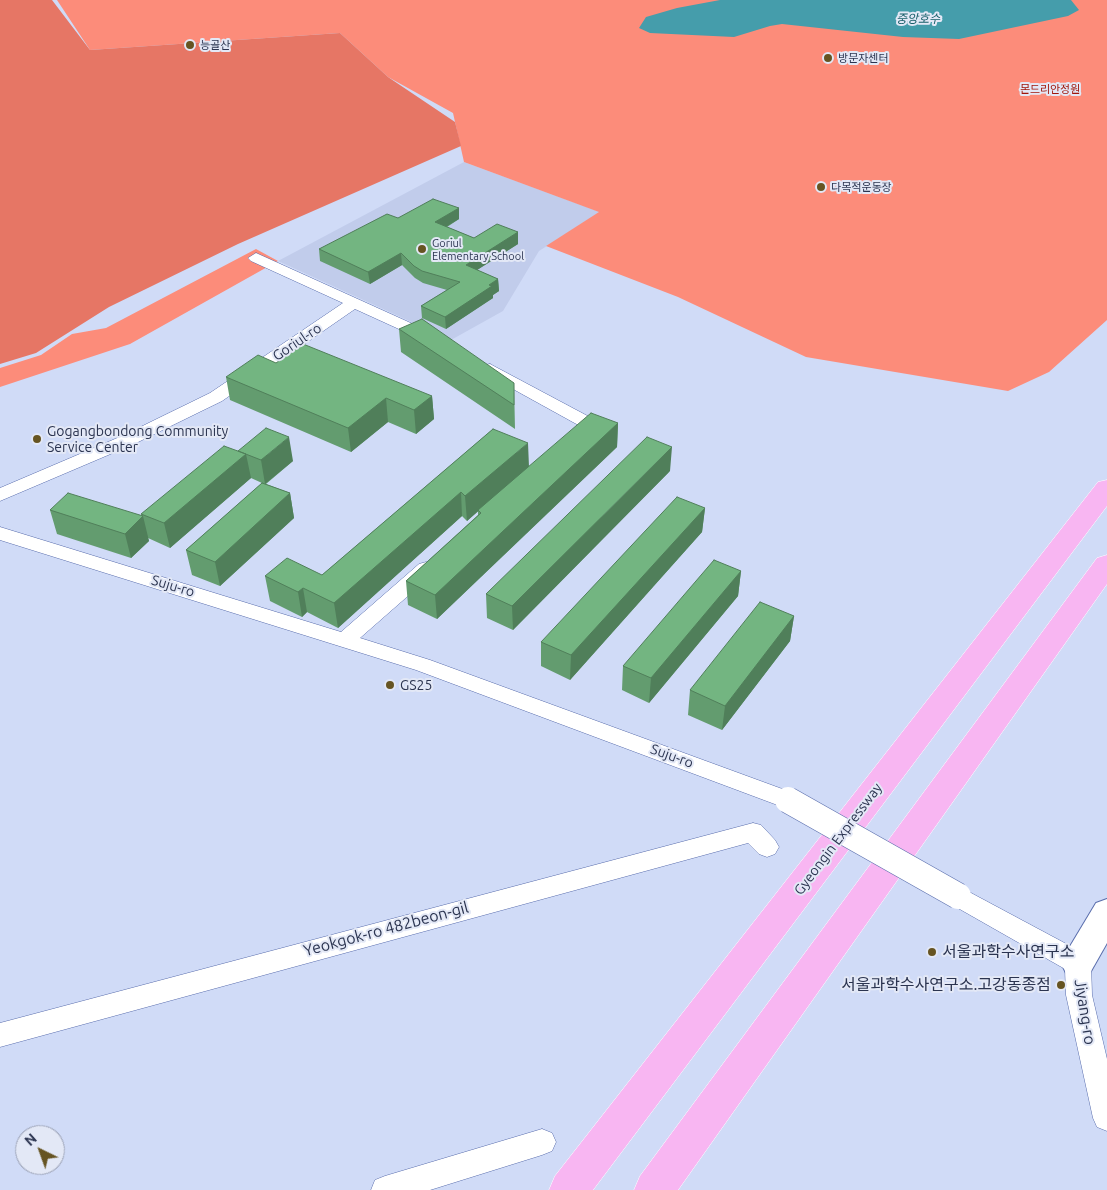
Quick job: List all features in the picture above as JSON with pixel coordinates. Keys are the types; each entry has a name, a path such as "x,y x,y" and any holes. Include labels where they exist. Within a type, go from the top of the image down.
{"highway":[{"name":"Gyeongin Expressway","path":"569,1190 1107,488"},
{"path":"654,1190 1107,564"}],"street":[{"path":"256,258 443,343"},
{"name":"Goriul-ro","path":"0,495 128,440 216,397 354,303"},
{"path":"476,360 591,425 570,444"},
{"name":"Suju-ro","path":"0,533 345,640 432,669 788,800 1078,964"},
{"path":"345,640 443,555"},
{"name":"Yeokgok-ro 482beon-gil","path":"0,1035 419,920 753,832 767,847"},
{"name":"Jiyang-ro","path":"1107,913 1078,964 1078,995 1107,1118"},
{"path":"385,1190 542,1142"}],"shaded area":[{"path":"0,0 52,0 90,50 340,33 388,77 455,122 461,146 238,244 109,307 36,353 0,364"},
{"name":"Goriul Elementary School","path":"464,162 600,212 539,251 503,311 451,340 278,261"}],"green space":[{"name":"몬드리안정원","path":"57,0 1107,0 1107,320 1049,372 1008,391 806,357 678,297 546,246 599,212 464,162 453,113 388,77 340,33 90,50"},
{"path":"256,249 278,261 130,344 0,387 0,368 41,355 72,334 106,328"}],"water":[{"name":"중앙호수","path":"720,0 1071,0 1079,10 1068,16 959,39 903,37 782,24 734,37 650,33 639,28 646,17 677,8"}],"building":[{"path":"433,199 459,208 435,222 474,238 497,224 518,232 466,265 498,279 489,285 492,286 445,317 421,306 460,282 422,271 401,253 368,272 319,249 387,214 398,218"},
{"path":"422,319 514,383 514,405 399,329"},
{"path":"303,344 432,396 414,410 386,398 348,428 226,377 258,355 276,363"},
{"path":"591,413 618,423 435,595 406,581 481,513 478,510"},
{"path":"266,428 289,437 261,460 238,451"},
{"path":"493,429 528,443 465,496 461,492 334,603 303,588 298,592 265,576 287,558 322,575"},
{"path":"647,437 672,447 512,606 486,594"},
{"path":"224,446 246,454 164,523 141,514"},
{"path":"262,483 290,493 215,562 186,550"},
{"path":"68,493 143,516 125,534 50,510"},
{"path":"677,497 705,508 571,655 541,642"},
{"path":"714,560 741,571 651,678 623,666"},
{"path":"760,602 794,616 725,706 690,690"}],"place":[{"name":"능골산","path":"190,45"},
{"name":"방문자센터","path":"828,58"},
{"name":"다목적운동장","path":"821,187"},
{"name":"Goriul Elementary School","path":"422,249"},
{"name":"Gogangbondong Community Service Center","path":"37,439"},
{"name":"GS25","path":"390,685"},
{"name":"서울과학수사연구소","path":"932,952"},
{"name":"서울과학수사연구소.고강동종점","path":"1061,985"}]}
